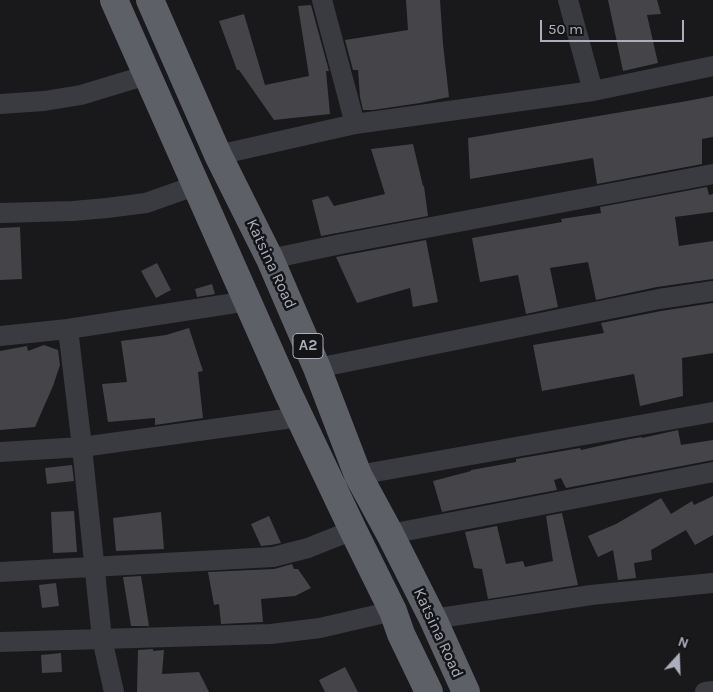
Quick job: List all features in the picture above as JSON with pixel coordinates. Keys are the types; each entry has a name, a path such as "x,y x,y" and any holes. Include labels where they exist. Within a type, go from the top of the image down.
{"highway":[{"name":"Katsina Road","path":"114,0 300,417 393,611 401,634 429,692"},
{"name":"Katsina Road","path":"150,0 218,155 270,259 317,368 358,475 433,618 466,692"}],"street":[{"path":"322,0 355,124"},
{"path":"568,0 593,91"},
{"path":"218,155 355,124 593,91 713,66"},
{"path":"0,104 44,101 81,95 148,75"},
{"path":"270,259 713,174"},
{"path":"0,213 107,208 146,202 196,185"},
{"path":"317,368 649,301 713,291"},
{"path":"0,336 68,329 248,301"},
{"path":"68,329 102,639 114,692"},
{"path":"358,475 713,412"},
{"path":"0,452 82,446 300,417"},
{"path":"390,534 713,472"},
{"path":"0,572 273,557 308,548 353,530"},
{"path":"433,618 592,595 713,583"},
{"path":"0,642 271,634 320,628 393,611"},
{"path":"706,692 713,691"}],"building":[{"path":"406,0 440,0 449,97 420,103 363,110 358,70 353,70 345,40 408,30"},
{"path":"608,0 657,0 661,14 647,15 658,63 623,71"},
{"path":"311,5 329,71 326,71 330,114 274,120 239,70 237,70 219,21 244,14 265,85 309,76 298,6"},
{"path":"713,96 713,137 702,139 702,164 597,184 593,158 470,179 468,138"},
{"path":"413,144 424,186 428,216 321,236 312,200 328,196 334,206 385,194 371,149"},
{"path":"707,187 709,195 713,194 713,212 675,217 679,246 713,241 713,279 657,287 596,300 588,262 550,268 558,307 526,314 518,275 480,282 472,238 562,222 561,219 601,213 600,207"},
{"path":"20,227 22,279 0,280 0,228"},
{"path":"426,240 438,302 413,307 410,288 357,303 336,257"},
{"path":"157,263 171,290 156,298 141,271"},
{"path":"212,284 215,294 197,297 195,289"},
{"path":"713,303 713,353 682,358 683,396 640,406 634,374 542,391 533,345 604,333 601,323"},
{"path":"189,328 203,371 198,372 203,418 155,425 155,418 108,422 102,384 127,382 121,341 166,335"},
{"path":"44,345 58,350 60,365 35,427 0,430 0,351 27,346 28,351"},
{"path":"678,430 681,445 713,440 713,460 566,488 561,478 554,480 557,490 442,512 433,481 471,470 516,462 516,459 580,448 581,450"},
{"path":"72,465 74,481 47,484 45,468"},
{"path":"713,496 713,535 695,545 686,530 651,550 652,560 634,563 636,578 618,580 613,550 598,557 588,536 616,524 661,498 671,514 692,501 694,505"},
{"path":"74,511 77,552 53,553 51,512"},
{"path":"161,512 164,549 116,551 113,518"},
{"path":"562,513 578,585 488,599 482,569 474,568 465,532 497,526 506,564 523,561 525,567 553,561 546,516"},
{"path":"269,516 281,543 261,546 251,524"},
{"path":"292,564 294,569 298,569 311,588 295,596 261,599 263,622 221,624 219,604 214,605 208,572 274,569"},
{"path":"141,576 149,626 131,626 123,577"},
{"path":"56,583 59,606 42,608 39,585"},
{"path":"153,649 153,651 164,650 162,674 199,672 209,692 137,692 138,650"},
{"path":"61,653 62,672 42,673 41,655"},
{"path":"345,667 358,692 325,692 319,680"}]}
